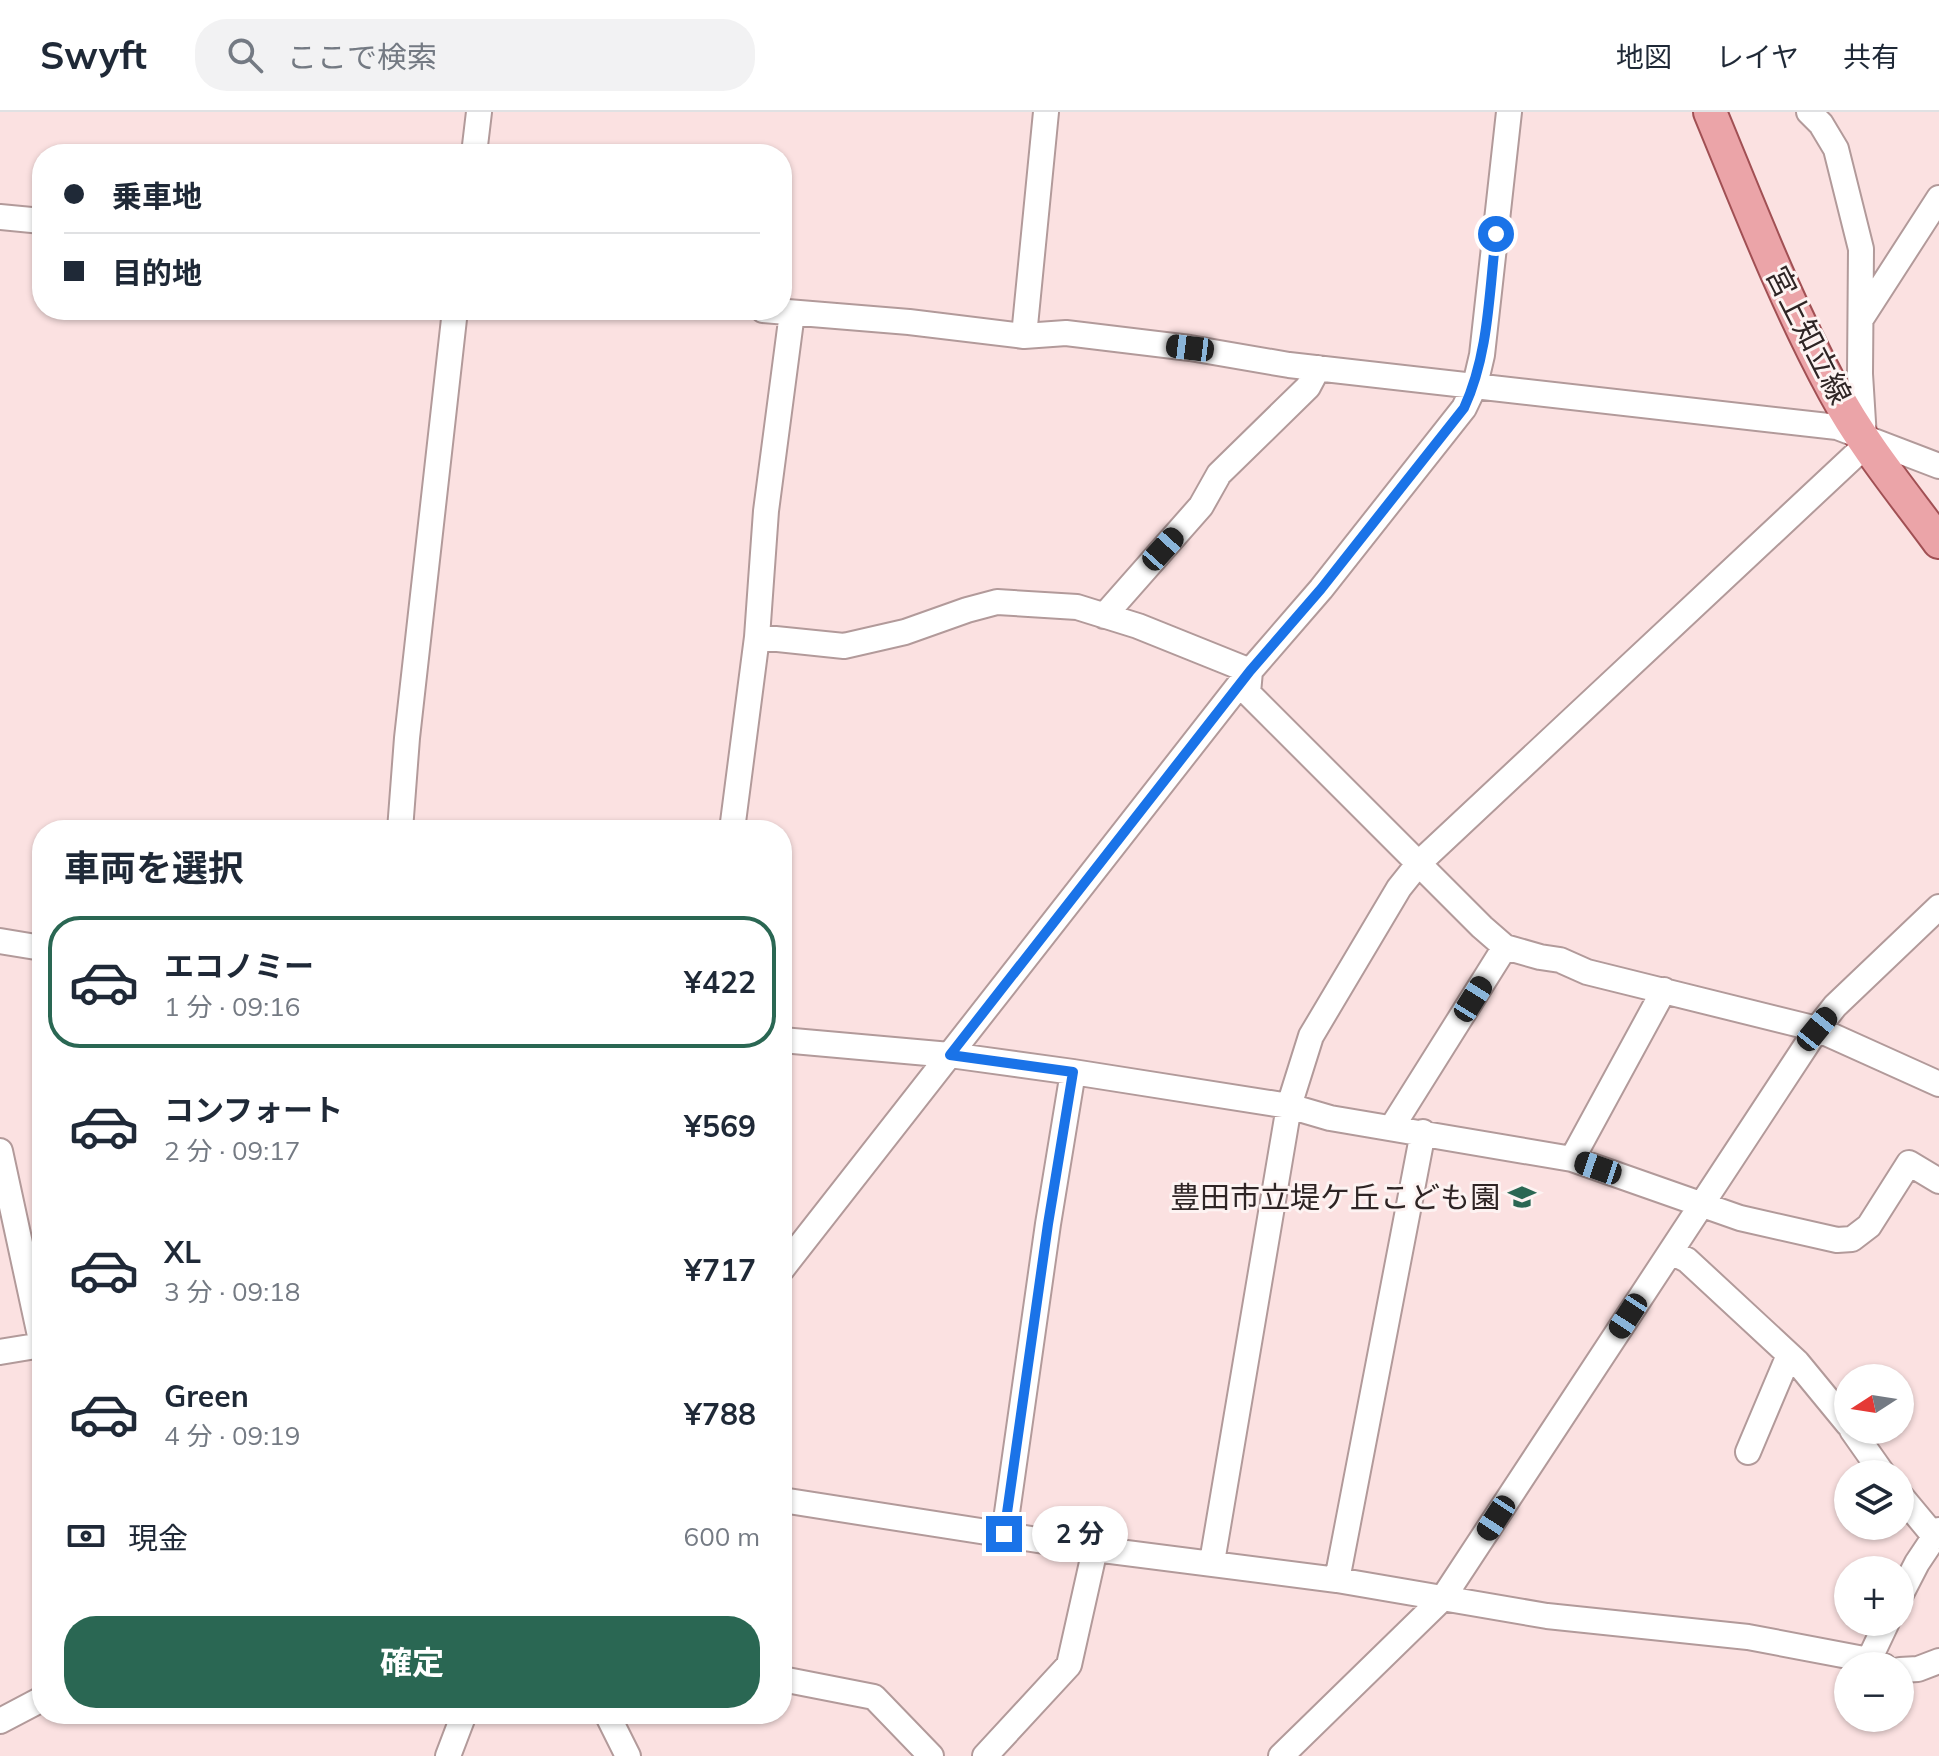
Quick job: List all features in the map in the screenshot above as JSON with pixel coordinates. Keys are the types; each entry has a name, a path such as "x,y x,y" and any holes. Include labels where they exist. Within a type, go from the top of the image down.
{"main road":[{"name":"宮上知立線","path":"1710,112 1785,294 1836,394 1939,542"}],"street":[{"path":"475,144 479,112"},
{"path":"1024,336 1046,112"},
{"path":"792,1256 1250,671 1321,589 1464,408 1475,385 1482,355 1509,112"},
{"path":"1809,112 1821,124 1836,149 1861,249 1860,374 1866,441"},
{"path":"1861,319 1939,198"},
{"path":"0,217 32,220"},
{"path":"792,313 909,322 1024,336 1066,333 1318,368 1837,427 1866,441 1939,466"},
{"path":"401,820 407,738 454,320"},
{"path":"733,820 757,637 766,511 791,320"},
{"path":"1104,616 1201,506 1219,474 1308,387 1318,368"},
{"path":"1212,1562 1289,1106 1311,1036 1390,901 1419,863 1866,441"},
{"path":"757,637 844,646 905,632 997,602 1077,607 1138,626 1250,671"},
{"path":"1250,671 1248,693 1505,947 1560,960 1587,972 1817,1029 1939,1084"},
{"path":"1281,1756 1443,1598 1817,1029 1835,1006 1939,907"},
{"path":"0,941 32,946"},
{"path":"1392,1127 1505,947"},
{"path":"1572,1159 1664,990"},
{"path":"792,1041 950,1055 1073,1072 1289,1106 1330,1118 1572,1159 1740,1218 1837,1240 1852,1239 1869,1226 1909,1163 1939,1181"},
{"path":"1004,1534 1073,1072"},
{"path":"1337,1580 1423,1132"},
{"path":"0,1151 32,1299"},
{"path":"1671,1252 1687,1260 1789,1355 1834,1404"},
{"path":"0,1352 32,1347"},
{"path":"1748,1452 1789,1355"},
{"path":"792,1502 1095,1549 1337,1580 1547,1616 1748,1637 1834,1654"},
{"path":"1914,1510 1937,1534 1914,1569"},
{"path":"985,1756 1069,1665 1095,1549"},
{"path":"1914,1669 1939,1661"},
{"path":"792,1681 874,1697 931,1756"},
{"path":"0,1721 32,1704"},
{"path":"448,1756 460,1724"},
{"path":"612,1724 628,1756"}],"place":[{"name":"豊田市立堤ケ丘こども園","path":"1522,1197"}],"route":[{"path":"1004,1534 1073,1072 950,1055 1250,671 1321,589 1464,408 1475,385 1482,355 1496,234"}]}
